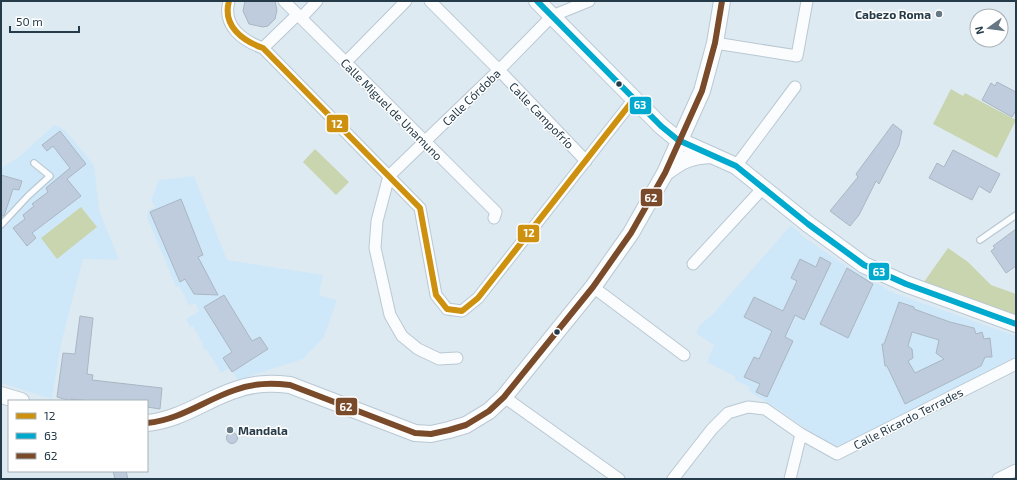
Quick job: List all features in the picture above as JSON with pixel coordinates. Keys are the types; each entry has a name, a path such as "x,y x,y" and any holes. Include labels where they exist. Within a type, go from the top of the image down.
{"street":[{"path":"229,1 227,7 229,21 236,33 250,43 263,48 420,208 436,295 447,309 462,311 478,298 634,99"},
{"name":"Calle Miguel de Unamuno","path":"284,1 496,212 494,218"},
{"path":"263,48 317,1"},
{"path":"346,62 406,1"},
{"name":"Calle Campofrío","path":"430,1 499,70 586,161"},
{"path":"537,1 661,126 678,140 736,166 833,244 864,265 906,284 1016,324"},
{"path":"552,16 589,1"},
{"path":"148,423 178,417 235,390 271,383 292,382 415,433 448,430 466,425 479,419 504,397 593,287 631,233 665,173 678,140 702,91 715,43 722,1"},
{"path":"715,43 797,56 807,1"},
{"name":"Calle Córdoba","path":"389,176 499,70 552,16"},
{"path":"736,166 795,87"},
{"path":"665,173 684,159 696,156 713,155"},
{"path":"389,176 377,221 375,248 390,315 402,336 418,350 439,359 457,358"},
{"path":"693,264 763,188"},
{"path":"593,287 684,355"},
{"name":"Calle Ricardo Terrades","path":"801,434 837,454 1016,364"},
{"path":"1,395 18,400"},
{"path":"504,397 619,479"},
{"path":"674,479 712,429 728,413 748,407 765,409 801,434 790,479"},
{"path":"998,479 1016,470"}],"lane":[{"path":"1,225 28,196 50,176 34,163"},
{"path":"980,240 1016,215"}],"shaded area":[{"path":"54,125 65,130 94,165 99,210 119,260 83,259 61,344 52,399 1,383 1,168 19,157"},
{"path":"194,176 227,260 323,275 319,295 337,300 324,337 303,359 238,380 230,368 221,373 206,349 204,350 202,346 203,344 193,326 190,327 186,319 199,311 196,304 189,305 179,286 176,287 147,217 149,210 155,207 151,200 159,180"},
{"path":"791,225 805,238 843,264 894,293 1016,336 1016,357 839,447 832,447 749,391 750,387 734,380 736,377 707,362 714,345 696,333 699,326 713,314"}],"green space":[{"path":"951,89 963,96 965,93 1016,120 997,158 933,124"},
{"path":"315,149 349,182 336,195 303,162"},
{"path":"81,207 97,227 57,259 41,238"},
{"path":"948,248 968,262 991,285 1016,294 1016,324 919,289"}],"building":[{"path":"245,1 275,1 277,10 275,19 268,26 263,27 249,24 243,11"},
{"path":"997,82 1016,92 1016,110 1012,117 982,100 991,83 995,86"},
{"path":"893,124 902,131 899,145 879,184 876,181 859,215 850,226 830,211 858,177 856,174"},
{"path":"60,131 86,164 67,179 81,196 32,233 36,238 27,246 13,228 25,219 23,215 34,206 32,204 48,192 46,188 70,168 53,146 47,151 42,145"},
{"path":"953,150 1000,174 990,193 979,186 972,200 929,178 937,163 944,167"},
{"path":"1,175 22,181 19,190 13,189 4,216 1,216"},
{"path":"181,199 203,255 198,257 218,295 194,294 185,279 180,282 150,212"},
{"path":"1016,229 1016,266 1006,273 991,251 995,248 993,246"},
{"path":"820,257 831,263 804,320 795,315 785,337 793,341 767,397 756,392 760,384 744,377 754,357 759,359 772,331 744,317 754,297 783,311 797,281 791,278 800,259 816,267"},
{"path":"847,268 873,284 848,338 820,324"},
{"path":"224,295 252,341 260,337 268,349 232,372 223,358 232,352 204,307"},
{"path":"899,302 950,322 974,328 976,334 982,332 984,339 990,338 992,357 985,357 981,366 905,404 887,366 885,366 882,344 884,344","holes":["912,332 939,340 936,353 944,359 915,373 908,361 913,358 912,349 908,346"]},
{"path":"80,316 93,318 87,374 93,375 92,380 162,388 160,409 148,407 148,400 68,400 57,397 63,353 75,354"},
{"path":"230,433 234,433 236,434 236,442 230,443 227,440 227,436"},
{"path":"113,472 126,472 128,479 115,479"}],"transit line":[{"name":"12","path":"229,1 229,18 231,25 236,31 248,41 263,48 420,208 436,295 447,309 462,311 478,298 634,99"},
{"name":"63","path":"537,1 661,126 678,140 736,166 808,224 864,265 906,284 1016,324"},
{"name":"62","path":"148,423 181,414 224,394 242,388 269,384 290,385 415,433 431,434 466,425 489,411 504,397 593,287 631,233 665,173 702,91 715,43 722,1"}],"place":[{"name":"Cabezo Roma","path":"939,14"},
{"name":"Mandala","path":"230,430"}]}
